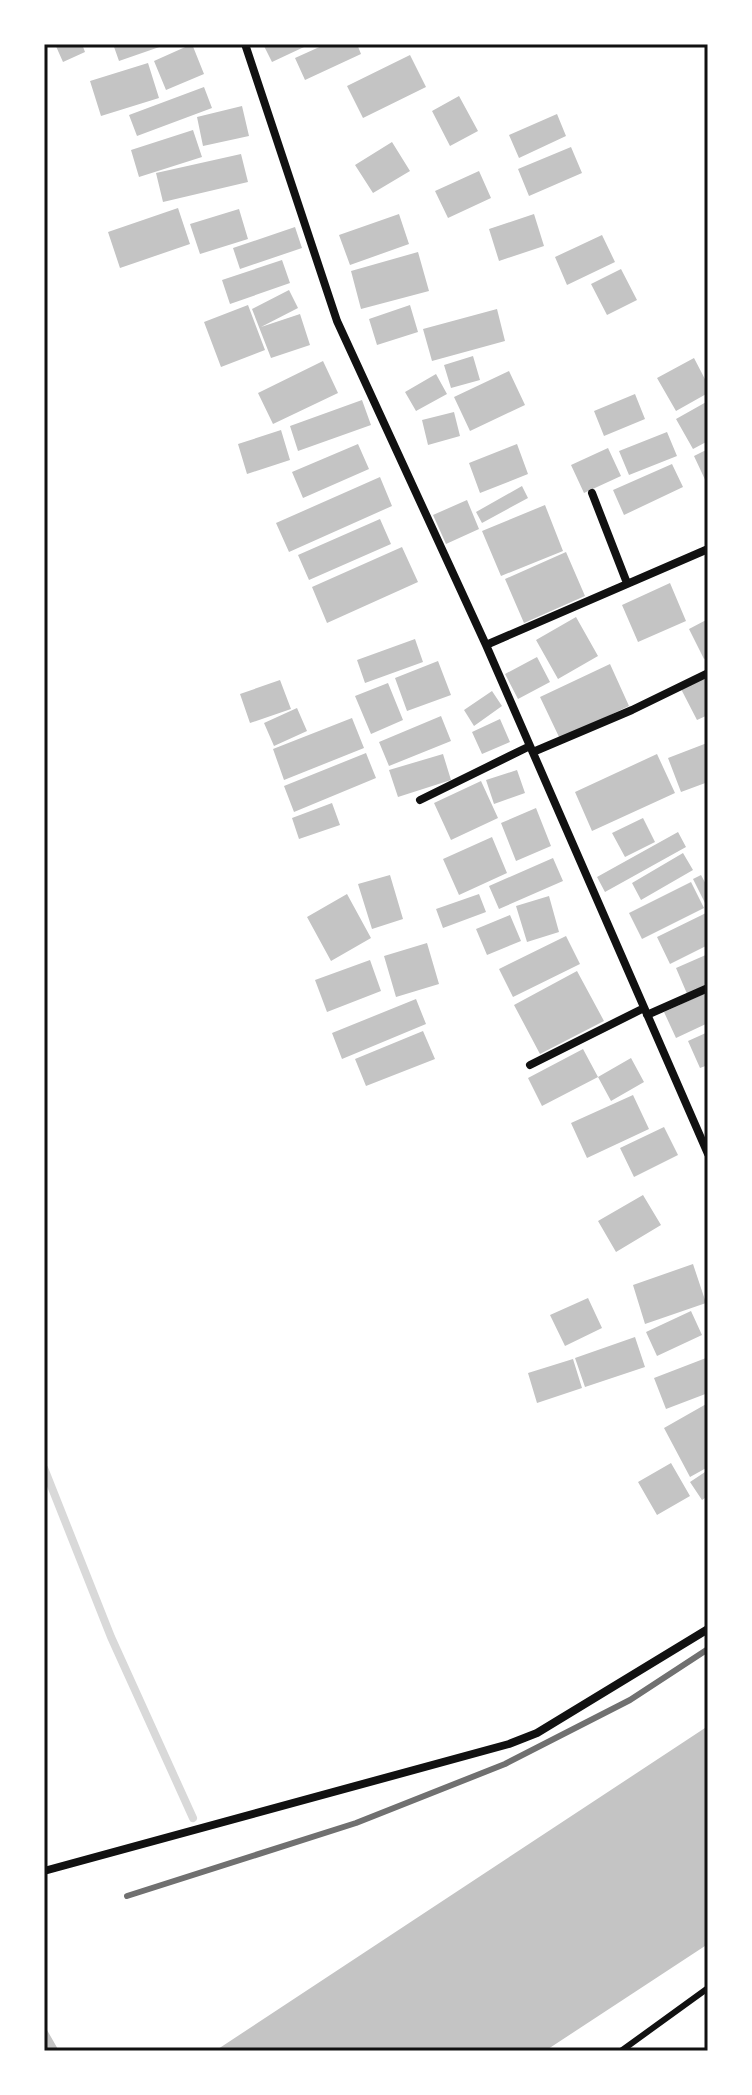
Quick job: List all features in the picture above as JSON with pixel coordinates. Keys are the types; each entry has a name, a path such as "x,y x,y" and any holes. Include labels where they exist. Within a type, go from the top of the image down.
{"street":[{"path":"245,44 337,321 486,645 708,1154"},
{"path":"592,493 627,583"},
{"path":"486,645 708,549"},
{"path":"420,800 532,749 632,710 708,673"},
{"path":"530,1065 646,1012 708,988"},
{"path":"44,1871 210,1828 523,1739 708,1629"}],"lane":[{"path":"621,2051 708,1988"}],"building":[{"path":"55,44 82,44 85,52 63,62"},
{"path":"113,44 168,44 119,61"},
{"path":"192,44 204,74 166,90 154,61"},
{"path":"263,44 303,44 304,47 272,62"},
{"path":"326,44 357,44 361,54 305,80 295,58"},
{"path":"410,55 426,87 363,118 347,86"},
{"path":"148,63 159,98 101,116 90,81"},
{"path":"204,87 212,108 137,136 129,115"},
{"path":"459,96 478,131 450,146 432,111"},
{"path":"242,106 249,136 203,146 197,117"},
{"path":"557,114 566,136 519,158 509,135"},
{"path":"193,130 202,157 139,177 131,150"},
{"path":"392,142 410,171 373,193 355,165"},
{"path":"571,147 582,173 529,196 518,169"},
{"path":"241,154 248,182 163,202 156,173"},
{"path":"479,171 491,198 448,218 435,191"},
{"path":"178,208 190,244 120,268 108,232"},
{"path":"239,209 248,239 200,254 190,224"},
{"path":"399,214 409,244 350,265 339,235"},
{"path":"534,214 544,246 499,261 489,229"},
{"path":"295,227 302,248 240,269 233,248"},
{"path":"602,235 615,262 567,285 555,257"},
{"path":"418,252 429,291 361,309 351,271"},
{"path":"282,260 290,283 230,304 222,280"},
{"path":"621,269 637,300 607,315 591,284"},
{"path":"289,290 298,308 261,327 300,314 310,345 271,358 252,309"},
{"path":"248,305 265,350 221,367 204,322"},
{"path":"410,305 418,332 377,345 369,319"},
{"path":"497,309 505,341 432,361 423,329"},
{"path":"473,356 480,380 451,388 444,365"},
{"path":"694,358 708,385 708,393 676,411 657,378"},
{"path":"323,361 338,393 273,424 258,393"},
{"path":"509,371 525,405 470,431 454,397"},
{"path":"436,374 447,394 416,411 405,392"},
{"path":"635,394 645,419 604,436 594,411"},
{"path":"362,400 371,425 298,451 290,426"},
{"path":"708,401 708,441 693,449 676,419"},
{"path":"454,412 460,436 428,445 422,420"},
{"path":"281,430 290,460 247,474 238,444"},
{"path":"667,432 677,456 629,475 619,451"},
{"path":"358,444 369,469 303,498 292,472"},
{"path":"517,444 528,474 480,493 469,463"},
{"path":"608,448 621,476 584,493 571,465"},
{"path":"708,449 708,486 694,456"},
{"path":"672,464 683,487 624,515 613,490"},
{"path":"380,477 392,506 289,552 276,523"},
{"path":"522,486 528,498 482,523 476,512"},
{"path":"467,500 479,529 446,544 433,515"},
{"path":"545,505 563,551 501,576 482,531"},
{"path":"380,519 391,544 309,580 298,555"},
{"path":"402,547 418,582 327,623 312,587"},
{"path":"566,552 585,596 524,623 505,579"},
{"path":"670,583 686,621 638,642 622,605"},
{"path":"576,617 598,656 558,679 536,640"},
{"path":"708,619 708,657 704,659 689,629"},
{"path":"415,639 423,662 365,683 357,660"},
{"path":"537,657 550,682 518,699 505,674"},
{"path":"438,661 451,695 407,711 395,678"},
{"path":"610,664 629,706 560,739 540,697"},
{"path":"708,675 708,715 697,720 681,689"},
{"path":"280,680 291,709 250,723 240,694"},
{"path":"388,683 403,720 371,734 355,696"},
{"path":"492,691 502,706 474,726 464,710"},
{"path":"297,708 307,731 274,746 264,723"},
{"path":"441,716 451,741 389,766 379,742"},
{"path":"352,718 364,748 284,780 273,749"},
{"path":"500,719 510,742 482,754 472,732"},
{"path":"707,743 708,782 681,792 668,758"},
{"path":"366,753 376,778 294,812 284,786"},
{"path":"443,754 451,780 398,797 389,770"},
{"path":"657,754 675,793 592,831 575,792"},
{"path":"517,770 525,793 494,804 486,780"},
{"path":"481,781 498,818 451,840 434,803"},
{"path":"332,803 340,825 299,839 292,818"},
{"path":"536,808 551,846 516,861 501,823"},
{"path":"643,818 655,842 625,857 612,833"},
{"path":"678,832 686,847 605,892 597,877"},
{"path":"492,837 507,873 459,895 443,859"},
{"path":"683,853 693,870 641,900 632,883"},
{"path":"553,858 563,881 499,909 489,886"},
{"path":"390,875 403,919 372,929 358,884"},
{"path":"701,875 708,888 708,909 693,879"},
{"path":"691,882 704,908 642,939 629,913"},
{"path":"347,894 371,938 331,961 307,917"},
{"path":"479,894 486,912 443,928 436,909"},
{"path":"549,896 559,932 527,942 516,906"},
{"path":"708,912 708,945 670,964 657,937"},
{"path":"510,915 521,941 487,955 476,929"},
{"path":"566,936 580,964 513,997 499,969"},
{"path":"427,943 439,984 396,997 384,956"},
{"path":"708,954 708,987 688,996 676,968"},
{"path":"370,960 381,991 327,1012 315,980"},
{"path":"577,971 604,1021 540,1054 514,1005"},
{"path":"708,992 708,1023 676,1038 664,1012"},
{"path":"416,999 426,1024 342,1059 332,1033"},
{"path":"423,1031 435,1059 366,1086 355,1059"},
{"path":"708,1032 708,1065 700,1068 688,1041"},
{"path":"583,1049 598,1077 542,1106 528,1078"},
{"path":"631,1058 644,1082 611,1101 598,1077"},
{"path":"633,1095 649,1129 587,1158 571,1123"},
{"path":"664,1127 678,1155 634,1177 620,1148"},
{"path":"643,1195 661,1225 616,1252 598,1221"},
{"path":"693,1264 706,1303 645,1324 633,1285"},
{"path":"588,1298 602,1328 565,1346 550,1315"},
{"path":"691,1311 702,1335 657,1356 646,1332"},
{"path":"635,1337 645,1367 585,1387 575,1358"},
{"path":"706,1358 708,1393 666,1409 654,1378"},
{"path":"573,1359 582,1388 537,1403 528,1373"},
{"path":"708,1403 708,1467 690,1477 664,1428"},
{"path":"671,1463 690,1496 657,1515 638,1482"},
{"path":"708,1470 708,1496 702,1500 690,1482"},
{"path":"708,1726 708,1944 545,2051 215,2051"},
{"path":"47,2030 59,2051 44,2051 44,2032"}],"waterway":[{"path":"44,1468 111,1637 193,1818"}],"railway":[{"path":"127,1896 356,1823 505,1764 630,1700 708,1649"}]}
